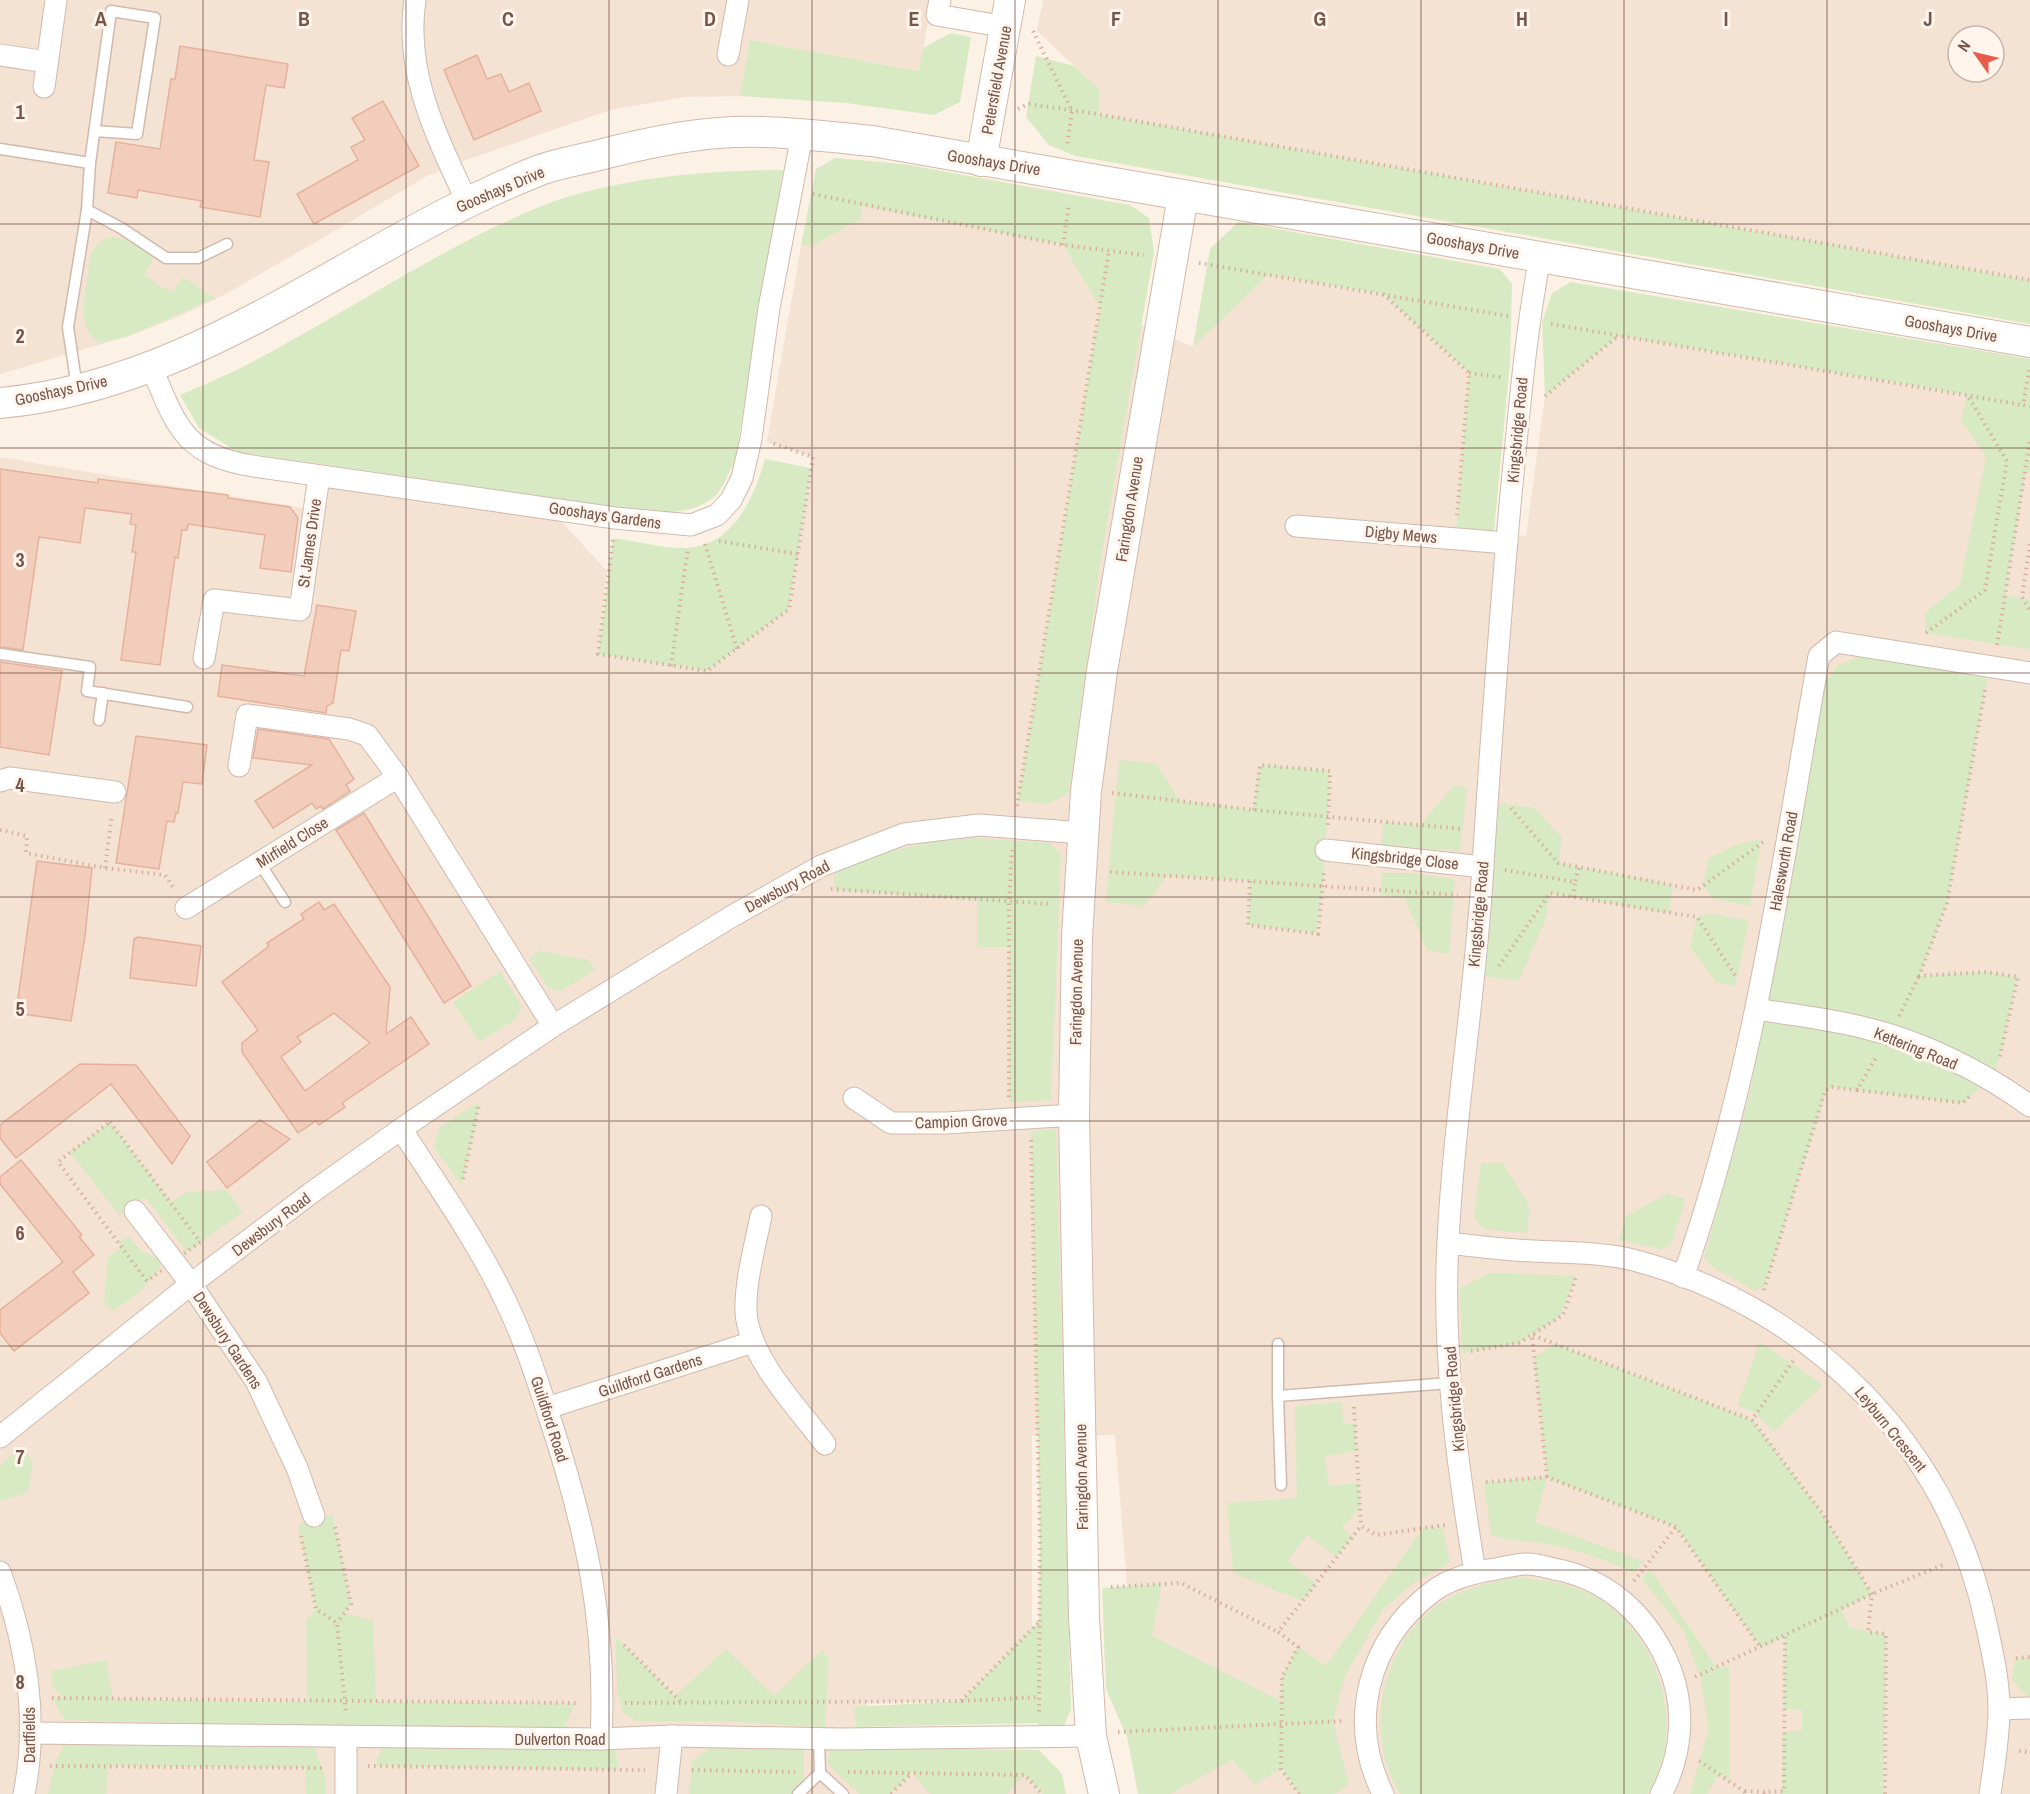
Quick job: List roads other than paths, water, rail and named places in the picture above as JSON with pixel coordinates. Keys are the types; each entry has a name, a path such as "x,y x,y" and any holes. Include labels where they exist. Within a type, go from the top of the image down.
{"street":[{"path":"44,87 56,0"},
{"path":"415,0 412,38 420,92 429,118 467,202"},
{"path":"728,55 738,0"},
{"path":"940,0 937,15 1015,16"},
{"name":"Petersfield Avenue","path":"981,161 1015,16"},
{"path":"0,55 47,62"},
{"name":"Gooshays Drive","path":"0,403 78,388 151,366 202,347 252,322 467,202 543,169 631,147 719,133 802,135 872,141 2030,342"},
{"name":"Gooshays Gardens","path":"151,366 173,417 185,435 198,448 218,459 319,476 615,518 691,525 717,515 731,500 742,478 751,439 769,308 802,135"},
{"name":"Faringdon Avenue","path":"1104,1794 1090,1736 1084,1588 1074,1115 1079,906 1086,791 1102,671 1183,196"},
{"name":"Kingsbridge Road","path":"1475,1572 1450,1383 1448,1243 1483,867 1518,420 1528,319 1540,257"},
{"name":"St James Drive","path":"204,658 214,600 300,610 319,476"},
{"name":"Digby Mews","path":"1296,526 1507,543"},
{"name":"Halesworth Road","path":"1683,1276 1724,1149 1757,1009 1819,656 1836,642 2030,673"},
{"path":"239,766 247,715 349,729 367,735 398,777 553,1026"},
{"name":"Mirfield Close","path":"186,908 398,777"},
{"path":"0,781 10,778 115,792"},
{"name":"Dewsbury Road","path":"0,1437 191,1284 311,1193 401,1129 553,1026 820,866 904,834 979,825 1083,833"},
{"name":"Kingsbridge Close","path":"1326,850 1483,867"},
{"name":"Kettering Road","path":"1757,1009 1865,1028 1924,1047 1989,1080 2030,1106"},
{"name":"Campion Grove","path":"854,1098 891,1123 1074,1115"},
{"name":"Guildford Road","path":"401,1129 456,1212 506,1303 527,1349 579,1516 599,1618 603,1703 601,1739"},
{"name":"Dewsbury Gardens","path":"135,1211 191,1284 256,1381 297,1468 314,1516"},
{"path":"761,1216 746,1311 753,1342 787,1395 825,1444"},
{"name":"Leyburn Crescent","path":"1448,1243 1635,1260 1683,1276 1756,1312 1806,1342 1842,1370 1890,1422 1936,1486 1968,1554 1981,1596 1994,1660 1999,1708 1990,1794"},
{"name":"Guildford Gardens","path":"546,1408 753,1342"},
{"path":"1383,1794 1370,1769 1363,1720 1372,1670 1397,1626 1434,1591 1475,1572 1528,1564 1577,1573 1621,1598 1653,1633 1674,1677 1681,1727 1672,1775 1661,1794"},
{"name":"Dartfields","path":"0,1572 24,1655 29,1697 29,1766 24,1794"},
{"path":"1999,1708 2030,1708"},
{"name":"Dulverton Road","path":"30,1733 601,1739 672,1736 819,1739 1090,1736"},
{"path":"666,1794 672,1736"},
{"path":"346,1737 346,1794"}],"lane":[{"path":"78,388 68,327 87,210 90,163 111,12 155,18 137,134 95,130"},
{"path":"0,149 90,163"},
{"path":"87,210 121,228 166,258 198,258 227,244"},
{"path":"0,654 90,667 87,691 187,707"},
{"path":"99,720 103,693"},
{"path":"259,862 285,902"},
{"path":"1278,1344 1281,1485"},
{"path":"1278,1396 1450,1383"},
{"path":"819,1739 820,1773 843,1794"},
{"path":"798,1794 820,1773"}]}
